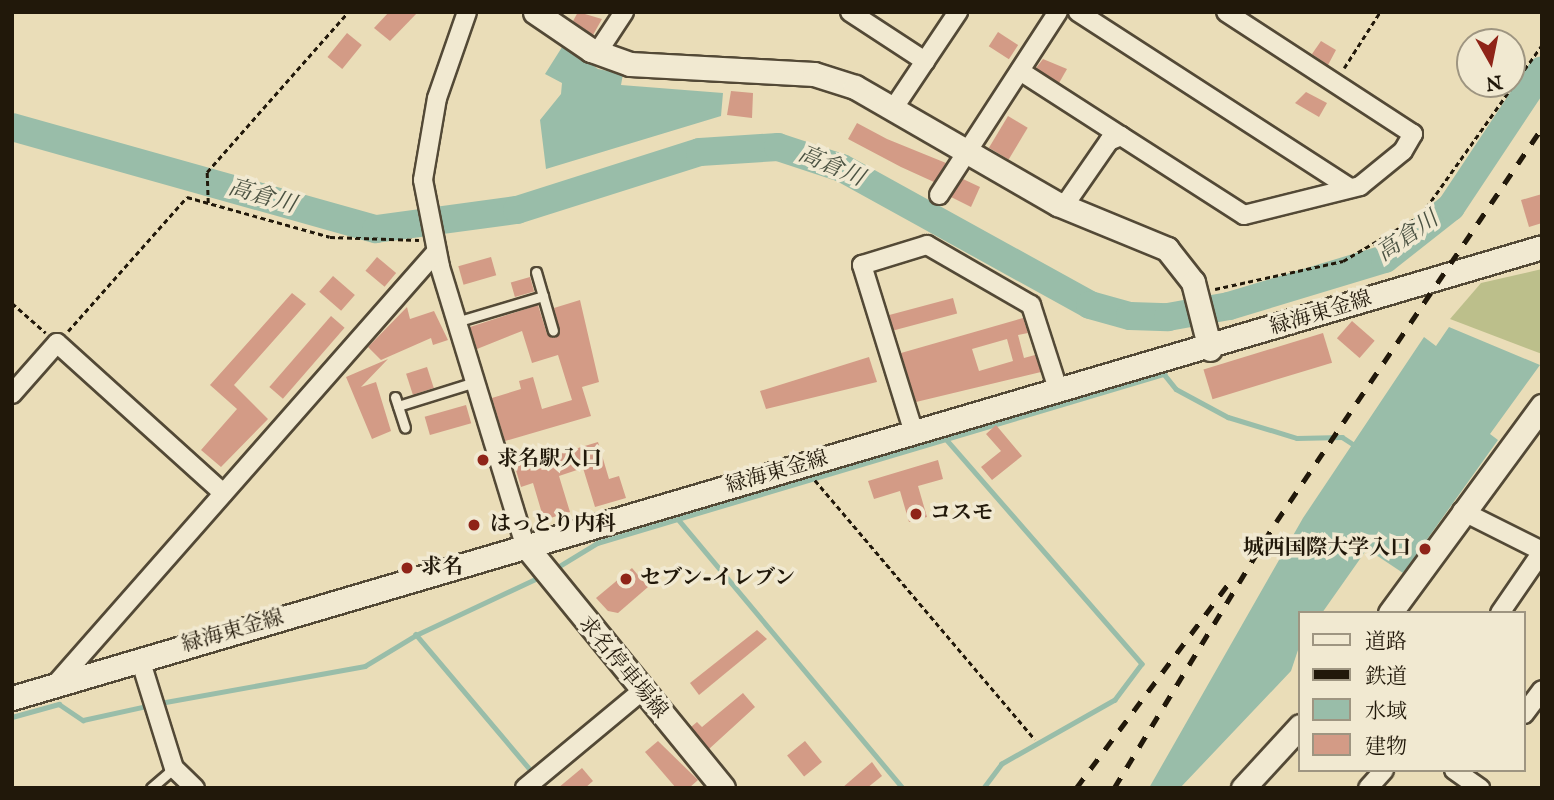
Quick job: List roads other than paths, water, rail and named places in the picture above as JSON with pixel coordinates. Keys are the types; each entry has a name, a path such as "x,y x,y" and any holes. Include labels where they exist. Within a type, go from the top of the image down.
{"main road":[{"path":"551,16 597,53 630,64 814,74 855,87 1064,206 1167,248 1196,294 1208,340"},
{"name":"緑海東金線","path":"12,698 525,545 1059,392 1208,340 1542,247"},
{"path":"1391,611 1542,405"},
{"name":"求名停車場線","path":"525,545 723,788"},
{"path":"1242,788 1298,728"}],"street":[{"path":"467,12 424,154 425,202 433,242 456,322 525,545"},
{"path":"597,53 624,12"},
{"path":"849,12 925,61"},
{"path":"893,109 958,12"},
{"path":"939,195 1058,12"},
{"path":"1078,12 1350,188"},
{"path":"1020,71 1244,215 1350,188 1390,164 1413,134 1226,12"},
{"path":"1064,206 1110,141 1121,136"},
{"path":"54,686 223,494 433,242"},
{"path":"914,433 862,265 927,246 1031,304 1059,392"},
{"path":"12,394 57,343 223,494"},
{"path":"1462,511 1542,551 1501,611"},
{"path":"140,659 174,768 195,788"},
{"path":"1526,711 1542,690"},
{"path":"525,788 642,691"},
{"path":"1368,788 1382,772"},
{"path":"1459,772 1479,780"}],"lane":[{"path":"536,272 553,331"},
{"path":"456,322 543,296"},
{"path":"405,427 397,401 475,382"},
{"path":"152,788 174,768"}],"water":[{"path":"564,44 598,69 623,74 621,85 723,93 721,116 546,169 540,120 561,94 562,83 545,74"},
{"path":"1449,327 1540,365 1490,434 1498,440 1403,573 1367,549 1323,611 1298,611 1298,650 1291,671 1180,788 1149,788 1303,518 1424,337 1436,346"}],"waterway":[{"name":"高倉川","path":"12,127 376,229 517,210 700,152 778,147 842,168 1090,305 1130,316 1168,317 1229,306 1385,259 1451,207 1542,70"},
{"path":"553,570 597,543 1164,374 1176,389 1228,417 1297,438 1342,437 1356,446"},
{"path":"946,439 1142,664 1115,700 1002,764 984,788"},
{"path":"678,519 903,788"},
{"path":"535,776 416,635 542,576"},
{"path":"160,703 365,666 416,635"},
{"path":"12,717 59,704 83,720 151,705"}],"railway":[{"path":"1114,788 1276,522 1542,127"},
{"path":"1076,788 1233,577"}],"place":[{"name":"求名駅入口","path":"483,460"},
{"name":"コスモ","path":"916,514"},
{"name":"はっとり内科","path":"474,525"},
{"name":"城西国際大学入口","path":"1425,549"},
{"name":"求名","path":"407,568"},
{"name":"セブン-イレブン","path":"626,579"}]}
